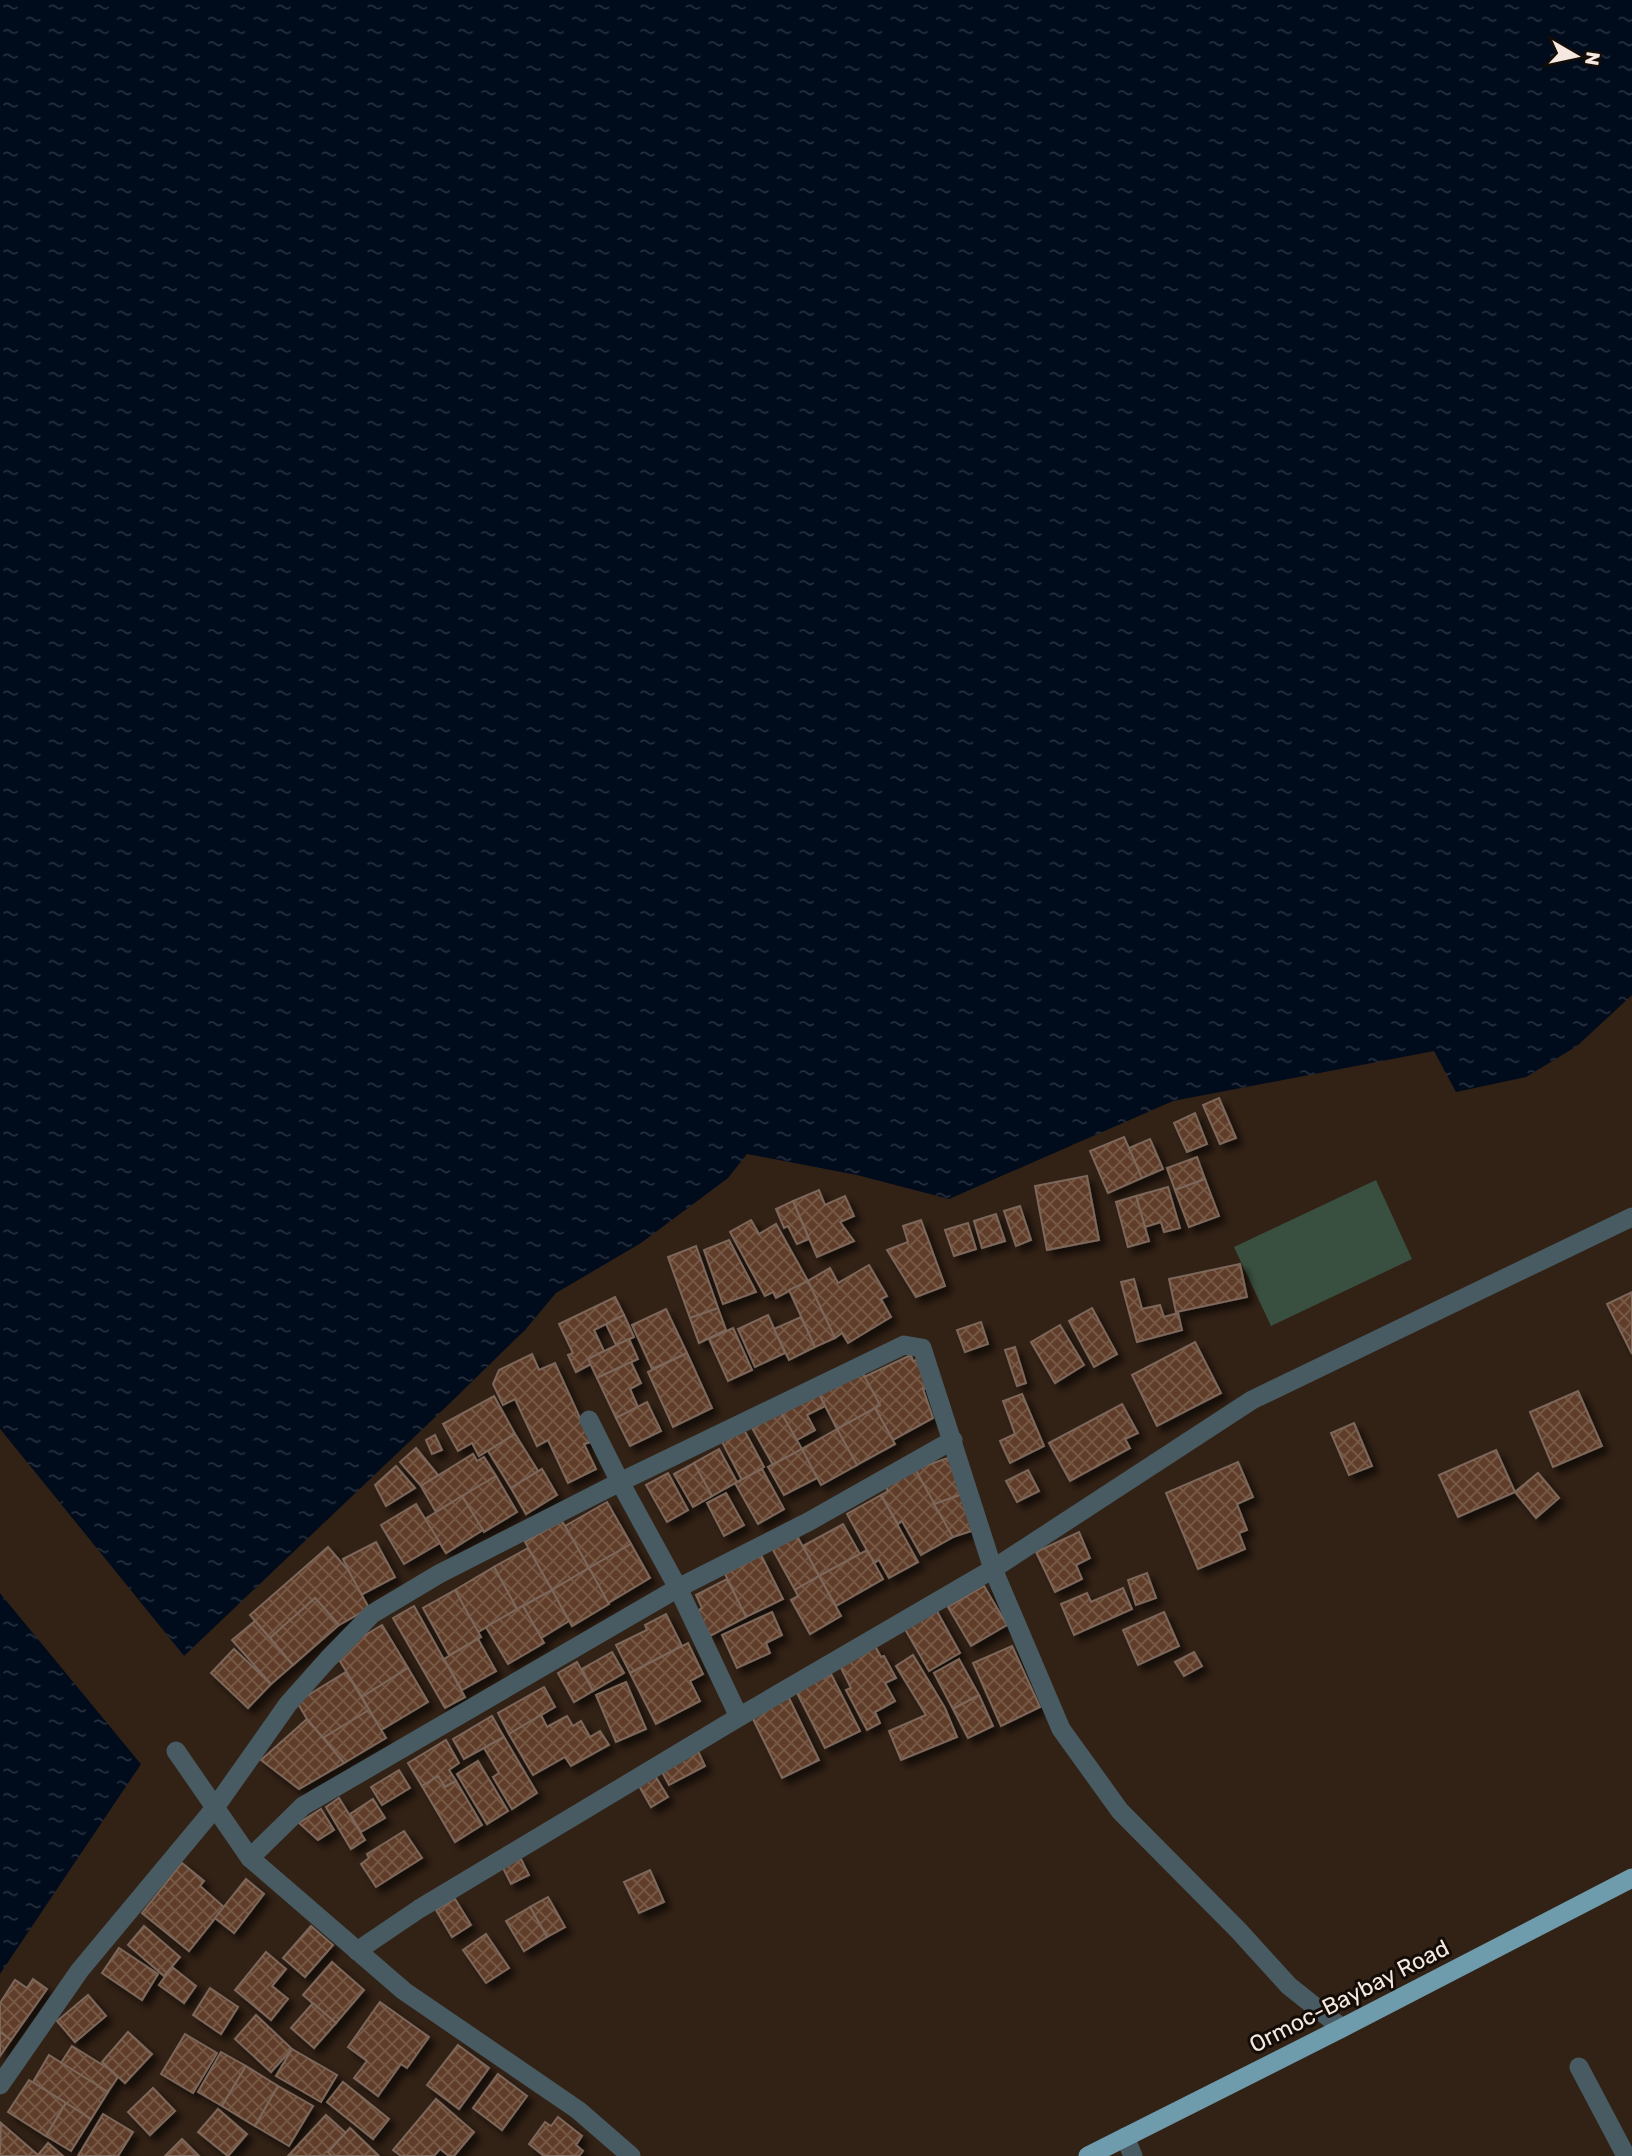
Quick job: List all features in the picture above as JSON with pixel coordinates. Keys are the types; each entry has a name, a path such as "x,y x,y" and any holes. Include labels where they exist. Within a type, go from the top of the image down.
{"highway":[{"name":"Ormoc-Baybay Road","path":"1088,2156 1632,1878"}],"street":[{"path":"356,1951 419,1909 739,1717 993,1569 1252,1400 1632,1217"},
{"path":"0,2085 80,1970 214,1809 288,1704 372,1614 439,1574 620,1482 904,1345 922,1348 993,1569 1061,1729 1120,1811 1239,1931 1289,1986 1342,2028"},
{"path":"589,1420 678,1588 739,1717"},
{"path":"250,1857 303,1806 678,1588 808,1522 953,1440"},
{"path":"176,1751 250,1857 404,1991 578,2110 631,2156"},
{"path":"1579,2067 1626,2156"},
{"path":"1125,2137 1133,2156"}],"green space":[{"path":"1376,1180 1412,1259 1271,1326 1234,1247"}],"water":[{"path":"0,0 1632,0 1632,995 1577,1046 1526,1077 1456,1092 1434,1051 1173,1101 949,1199 857,1175 747,1154 728,1178 641,1243 556,1293 525,1330 184,1656 0,1429"},
{"path":"0,1593 141,1764 0,1974"}],"pier":[{"path":"0,1429 184,1656 183,1659 0,1435"},
{"path":"0,1590 142,1761 141,1764 0,1593"}],"building":[{"path":"1219,1098 1236,1138 1220,1144 1203,1105"},
{"path":"1195,1113 1207,1144 1187,1152 1174,1123"},
{"path":"1124,1137 1142,1178 1108,1193 1090,1151"},
{"path":"1150,1139 1163,1169 1142,1178 1129,1148"},
{"path":"1197,1157 1205,1179 1175,1190 1167,1168"},
{"path":"1087,1176 1099,1240 1047,1250 1035,1186"},
{"path":"1205,1179 1219,1216 1189,1227 1175,1190"},
{"path":"1168,1187 1180,1228 1164,1232 1161,1222 1145,1227 1136,1196"},
{"path":"819,1190 825,1205 845,1196 854,1216 840,1222 854,1241 817,1257 793,1201"},
{"path":"1136,1196 1149,1241 1128,1247 1116,1202"},
{"path":"793,1201 809,1239 797,1244 788,1226 784,1228 776,1209"},
{"path":"1020,1206 1031,1240 1016,1246 1004,1211"},
{"path":"996,1214 1005,1241 982,1248 974,1221"},
{"path":"751,1220 759,1234 776,1224 808,1281 776,1298 773,1292 765,1296 730,1232"},
{"path":"921,1220 945,1286 916,1297 887,1250 908,1242 903,1226"},
{"path":"968,1223 976,1249 954,1256 945,1230"},
{"path":"729,1240 756,1292 723,1304 704,1250"},
{"path":"696,1246 718,1308 690,1318 668,1257"},
{"path":"1240,1264 1247,1297 1176,1312 1169,1279"},
{"path":"869,1265 887,1296 881,1299 891,1317 848,1343 842,1333 835,1338 808,1281 830,1268 838,1283"},
{"path":"1134,1279 1142,1309 1160,1305 1164,1317 1178,1313 1182,1330 1137,1342 1121,1282"},
{"path":"808,1281 835,1338 815,1347 789,1290"},
{"path":"1632,1292 1632,1354 1607,1304"},
{"path":"615,1297 624,1315 594,1330 604,1351 588,1359 591,1364 576,1372 568,1355 573,1353 559,1324"},
{"path":"718,1308 726,1330 699,1343 690,1318"},
{"path":"1092,1308 1117,1354 1094,1367 1069,1321"},
{"path":"666,1309 687,1353 652,1369 632,1325"},
{"path":"624,1315 634,1337 616,1345 606,1324"},
{"path":"768,1315 785,1353 755,1367 738,1329"},
{"path":"801,1317 815,1347 789,1360 774,1329"},
{"path":"981,1322 988,1344 965,1352 957,1330"},
{"path":"1060,1325 1084,1365 1055,1383 1031,1342"},
{"path":"733,1328 752,1370 728,1381 709,1339"},
{"path":"629,1339 638,1359 597,1378 588,1359"},
{"path":"1195,1342 1221,1393 1157,1426 1132,1375"},
{"path":"1015,1347 1026,1383 1017,1386 1005,1350"},
{"path":"687,1353 712,1408 673,1427 648,1372"},
{"path":"532,1354 539,1370 555,1363 591,1442 584,1444 596,1469 568,1483 548,1440 537,1446 515,1399 503,1405 493,1384 499,1370"},
{"path":"911,1355 913,1361 917,1360 927,1388 923,1389 933,1418 893,1440 875,1408 880,1405 864,1377"},
{"path":"631,1362 641,1383 630,1389 638,1407 616,1418 597,1378"},
{"path":"861,1370 880,1405 837,1429 819,1394"},
{"path":"1578,1391 1602,1446 1553,1467 1530,1412"},
{"path":"819,1394 825,1406 807,1415 815,1430 797,1440 780,1411"},
{"path":"1022,1394 1044,1446 1010,1463 1000,1441 1015,1434 1003,1401"},
{"path":"494,1396 515,1434 479,1456 472,1443 458,1451 443,1424"},
{"path":"647,1402 661,1431 630,1446 616,1418"},
{"path":"1122,1404 1138,1433 1125,1439 1130,1448 1070,1481 1049,1443"},
{"path":"875,1408 895,1444 857,1465 837,1429"},
{"path":"780,1411 802,1449 773,1465 751,1426"},
{"path":"1354,1423 1372,1466 1349,1475 1331,1433"},
{"path":"743,1428 764,1467 742,1480 721,1440"},
{"path":"837,1429 857,1465 821,1485 802,1449"},
{"path":"515,1434 538,1471 511,1488 488,1451"},
{"path":"435,1435 442,1450 432,1454 426,1440"},
{"path":"416,1448 438,1475 421,1486 400,1462"},
{"path":"719,1449 737,1482 712,1496 694,1463"},
{"path":"802,1449 817,1478 784,1495 768,1467"},
{"path":"1496,1450 1515,1492 1458,1517 1439,1475"},
{"path":"473,1454 477,1461 484,1457 496,1476 436,1512 421,1486"},
{"path":"951,1457 963,1494 934,1504 915,1469"},
{"path":"1238,1462 1253,1497 1237,1504 1247,1530 1239,1533 1245,1549 1198,1569 1166,1493"},
{"path":"694,1463 712,1496 693,1507 674,1474"},
{"path":"396,1466 415,1488 386,1506 375,1485"},
{"path":"542,1469 557,1495 526,1514 511,1488"},
{"path":"762,1469 784,1509 758,1524 735,1483"},
{"path":"915,1469 953,1537 921,1555 902,1521 898,1524 881,1495 888,1491 885,1486"},
{"path":"1028,1470 1039,1491 1017,1502 1006,1481"},
{"path":"668,1473 688,1510 667,1522 646,1485"},
{"path":"1538,1473 1559,1498 1536,1518 1515,1492"},
{"path":"496,1476 517,1512 484,1532 462,1496"},
{"path":"726,1493 744,1525 724,1536 707,1503"},
{"path":"963,1494 974,1530 953,1537 934,1504"},
{"path":"881,1495 918,1562 889,1578 879,1560 874,1563 847,1514"},
{"path":"462,1496 483,1530 446,1553 425,1519"},
{"path":"607,1502 631,1544 589,1568 565,1526"},
{"path":"416,1504 440,1543 404,1564 381,1525"},
{"path":"562,1521 589,1568 552,1590 525,1542"},
{"path":"843,1524 860,1554 819,1576 803,1546"},
{"path":"1079,1532 1090,1558 1076,1565 1082,1579 1055,1592 1036,1552"},
{"path":"796,1534 819,1576 795,1590 772,1548"},
{"path":"376,1542 395,1577 361,1595 343,1559"},
{"path":"631,1544 650,1578 608,1603 589,1568"},
{"path":"328,1547 348,1570 369,1608 339,1625 315,1598 270,1638 250,1615"},
{"path":"528,1548 552,1590 517,1609 494,1567"},
{"path":"867,1550 883,1579 836,1606 819,1576"},
{"path":"761,1555 783,1599 746,1617 725,1574"},
{"path":"494,1567 517,1609 478,1632 455,1590"},
{"path":"589,1568 609,1604 572,1626 552,1590"},
{"path":"1147,1573 1156,1598 1136,1605 1128,1580"},
{"path":"819,1576 841,1616 810,1634 791,1600 798,1596 795,1590"},
{"path":"727,1579 746,1617 710,1636 697,1611 702,1608 696,1595"},
{"path":"984,1586 1007,1625 971,1646 948,1607"},
{"path":"1123,1588 1132,1609 1074,1635 1061,1604 1087,1593 1091,1602"},
{"path":"455,1590 481,1637 449,1655 423,1608"},
{"path":"552,1590 569,1621 541,1638 523,1606"},
{"path":"315,1598 339,1625 293,1665 270,1638"},
{"path":"414,1606 465,1697 445,1708 393,1618"},
{"path":"523,1606 544,1643 508,1664 486,1627"},
{"path":"934,1606 960,1653 929,1671 902,1624"},
{"path":"772,1612 782,1635 766,1643 770,1653 737,1668 722,1635"},
{"path":"1164,1612 1179,1646 1138,1665 1123,1630"},
{"path":"666,1614 682,1646 630,1673 616,1645 647,1630 645,1625"},
{"path":"255,1621 293,1665 271,1684 232,1640"},
{"path":"382,1625 408,1668 362,1697 335,1653"},
{"path":"478,1639 496,1671 462,1690 444,1659"},
{"path":"688,1643 703,1674 690,1681 700,1701 656,1724 630,1673"},
{"path":"875,1646 896,1678 885,1683 895,1701 875,1712 880,1723 867,1730 846,1690 851,1688 840,1666"},
{"path":"1012,1646 1040,1707 1001,1726 973,1663"},
{"path":"234,1649 271,1684 248,1708 211,1673"},
{"path":"612,1652 624,1673 593,1691 582,1669"},
{"path":"1194,1652 1202,1666 1184,1676 1175,1662"},
{"path":"913,1655 945,1708 957,1737 901,1760 889,1731 926,1715 896,1666"},
{"path":"959,1659 979,1695 953,1709 934,1673"},
{"path":"577,1662 593,1691 574,1702 558,1673"},
{"path":"408,1668 428,1702 381,1730 362,1697"},
{"path":"346,1672 369,1710 323,1738 297,1702"},
{"path":"831,1674 860,1731 825,1748 796,1691"},
{"path":"626,1682 646,1729 616,1742 596,1695"},
{"path":"544,1687 555,1707 509,1734 498,1713"},
{"path":"979,1695 993,1726 968,1738 953,1709"},
{"path":"788,1696 819,1760 782,1778 751,1715"},
{"path":"369,1710 386,1738 344,1763 323,1738"},
{"path":"541,1715 547,1727 567,1716 573,1726 581,1721 590,1737 600,1731 609,1745 571,1766 565,1757 533,1775 509,1734"},
{"path":"492,1716 504,1737 464,1759 453,1739"},
{"path":"307,1719 344,1763 299,1789 261,1760"},
{"path":"504,1737 537,1793 512,1809 493,1777 499,1773 484,1748"},
{"path":"446,1740 459,1763 449,1770 456,1781 445,1787 438,1776 422,1786 408,1763"},
{"path":"697,1749 705,1766 669,1785 660,1768"},
{"path":"478,1761 508,1811 487,1824 457,1774"},
{"path":"399,1770 410,1788 382,1805 371,1787"},
{"path":"654,1774 668,1797 651,1807 638,1784"},
{"path":"438,1776 445,1787 456,1781 482,1825 455,1842 422,1786"},
{"path":"339,1798 365,1840 351,1849 326,1807"},
{"path":"373,1799 385,1818 361,1832 350,1814"},
{"path":"321,1809 334,1830 318,1840 299,1823"},
{"path":"404,1831 422,1858 376,1887 361,1864 369,1858 367,1854"},
{"path":"519,1855 529,1875 511,1884 501,1864"},
{"path":"182,1863 204,1881 200,1886 224,1907 189,1951 142,1913"},
{"path":"650,1870 664,1902 639,1913 624,1882"},
{"path":"246,1879 264,1894 234,1933 215,1918"},
{"path":"548,1897 565,1927 547,1937 530,1907"},
{"path":"455,1899 471,1925 452,1937 436,1910"},
{"path":"530,1907 547,1937 524,1951 506,1921"},
{"path":"144,1926 180,1957 164,1976 128,1945"},
{"path":"311,1926 333,1945 305,1977 283,1958"},
{"path":"486,1934 509,1968 486,1983 463,1950"},
{"path":"119,1948 158,1974 142,2000 102,1973"},
{"path":"266,1952 286,1969 272,1986 288,1999 271,2020 235,1990"},
{"path":"332,1962 364,1990 336,2023 303,1995"},
{"path":"172,1967 196,1986 184,2003 159,1985"},
{"path":"33,1979 47,1989 11,2040 0,2032 0,2003 15,1980 27,1988"},
{"path":"210,1988 238,2007 221,2034 193,2015"},
{"path":"88,1995 106,2016 75,2042 57,2021"},
{"path":"380,2002 429,2037 407,2068 401,2064 378,2096 354,2078 367,2061 348,2047"},
{"path":"313,2003 336,2023 314,2048 291,2028"},
{"path":"256,2015 292,2049 271,2072 235,2039"},
{"path":"0,2032 11,2040 0,2056"},
{"path":"128,2032 152,2054 125,2083 102,2062"},
{"path":"185,2034 217,2053 193,2093 161,2074"},
{"path":"458,2045 489,2068 459,2109 427,2085"},
{"path":"72,2046 118,2077 108,2092 61,2063"},
{"path":"292,2049 337,2075 321,2102 276,2076"},
{"path":"221,2052 246,2066 222,2106 198,2092"},
{"path":"49,2055 108,2092 91,2119 33,2082"},
{"path":"246,2066 278,2086 255,2126 222,2106"},
{"path":"498,2074 527,2096 502,2130 473,2108"},
{"path":"29,2080 66,2103 46,2136 8,2112"},
{"path":"343,2082 389,2119 373,2139 327,2102"},
{"path":"278,2086 313,2106 289,2146 255,2126"},
{"path":"153,2088 175,2111 150,2135 128,2112"},
{"path":"436,2099 474,2132 454,2156 449,2156 440,2149 434,2156 401,2156 393,2150"},
{"path":"66,2103 91,2119 71,2151 46,2136"},
{"path":"218,2109 247,2134 228,2156 198,2132"},
{"path":"103,2114 133,2132 118,2156 78,2156"},
{"path":"326,2115 346,2133 328,2152 332,2156 288,2156"},
{"path":"558,2117 582,2136 576,2145 583,2151 579,2156 544,2156 529,2144 545,2122 551,2126"},
{"path":"1,2123 38,2155 48,2143 63,2156 2,2156"},
{"path":"350,2128 379,2156 332,2156 328,2152"},
{"path":"182,2139 199,2156 165,2156"}]}
